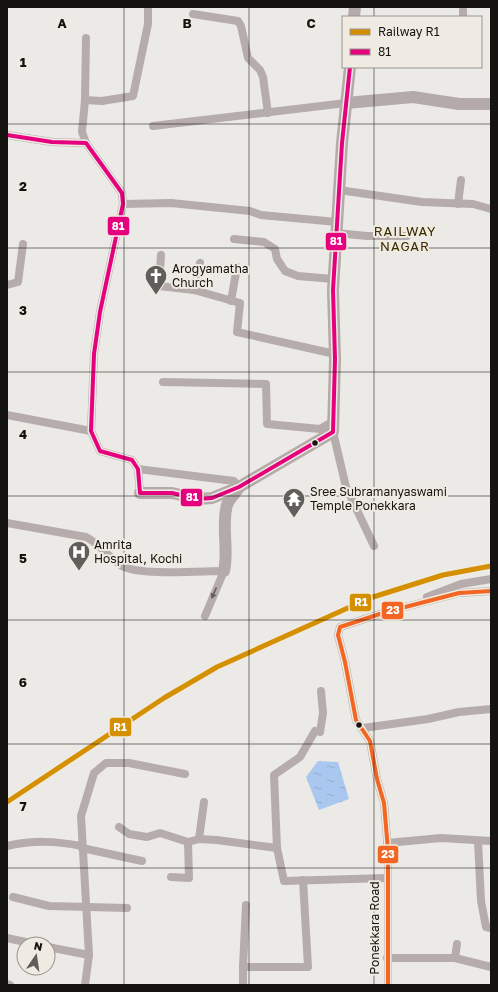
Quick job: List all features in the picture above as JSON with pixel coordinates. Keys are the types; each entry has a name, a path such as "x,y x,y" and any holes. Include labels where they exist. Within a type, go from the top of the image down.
{"street":[{"path":"85,100 95,102 132,96 148,24 148,7"},
{"path":"193,14 238,21 241,26 248,58 260,70 263,77 268,113"},
{"path":"86,38 85,100 82,132 86,143 122,193 123,204 100,312 94,354 91,431 100,451 132,460 138,469 140,493 172,493 198,500 212,498 239,487 333,427"},
{"path":"350,68 333,279 333,427 346,487 359,518 374,546"},
{"path":"153,126 346,103 413,97 459,104 491,104"},
{"path":"7,135 52,142 86,143"},
{"path":"458,204 461,180"},
{"path":"339,190 398,199 473,204 491,209"},
{"path":"123,204 177,203 250,211 261,215 337,227 367,236 407,236"},
{"path":"234,239 264,242 275,248 278,259 285,271 298,276 333,279"},
{"path":"7,285 18,282 22,262 23,244"},
{"path":"161,255 160,286 194,290 240,303 237,332 334,354"},
{"path":"194,290 200,263"},
{"path":"231,301 237,267"},
{"path":"163,382 266,384 267,424 320,429 333,427"},
{"path":"7,415 91,431"},
{"path":"138,469 234,481 239,487"},
{"path":"205,616 226,563 225,532 227,504 239,487"},
{"path":"7,523 86,537 95,541 121,565 131,570 144,572 224,571"},
{"path":"386,612 387,609 461,584 491,579"},
{"name":"Ponekkara Road","path":"388,985 388,843 384,803 377,779 372,747 363,728 356,720 345,662 338,635 340,626 459,593 491,591"},
{"path":"321,691 323,713 318,732 300,757 274,775 277,817 277,848 284,881 387,878"},
{"path":"363,728 428,719 459,712 491,709"},
{"path":"85,985 88,955 81,816 94,774 106,763 129,763 185,774"},
{"path":"199,839 204,802"},
{"path":"119,827 129,834 147,836 160,833 188,842 199,839 217,840 277,848"},
{"path":"388,843 441,838 491,841"},
{"path":"7,846 26,842 55,841 142,861"},
{"path":"478,841 481,901 486,927 491,928"},
{"path":"171,877 189,878 188,842"},
{"path":"243,967 308,967 303,880"},
{"path":"13,897 49,906 127,908"},
{"path":"243,985 246,905"},
{"path":"455,958 456,944"},
{"path":"56,949 88,955"},
{"path":"387,958 455,958 491,967"}],"water":[{"path":"318,761 338,762 349,799 319,810 306,777"}],"rail line":[{"name":"R1","path":"7,802 164,698 217,667 370,598 443,575 491,566"}],"transit line":[{"name":"81","path":"7,135 52,142 86,143 122,193 123,204 100,312 94,354 91,431 100,451 132,460 138,469 140,493 172,493 198,499 212,498 239,487 333,432 335,359 333,290 342,143 350,68"},
{"name":"23","path":"388,985 388,850 384,803 377,779 370,741 356,720 345,662 338,635 340,627 386,612 459,593 491,591"}],"place":[{"name":"Arogyamatha Church","path":"156,296"},
{"name":"Sree Subramanyaswami Temple Ponekkara","path":"294,518"},
{"name":"Amrita Hospital, Kochi","path":"79,572"}],"district":[{"name":"RAILWAY NAGAR","path":"405,238"}]}
